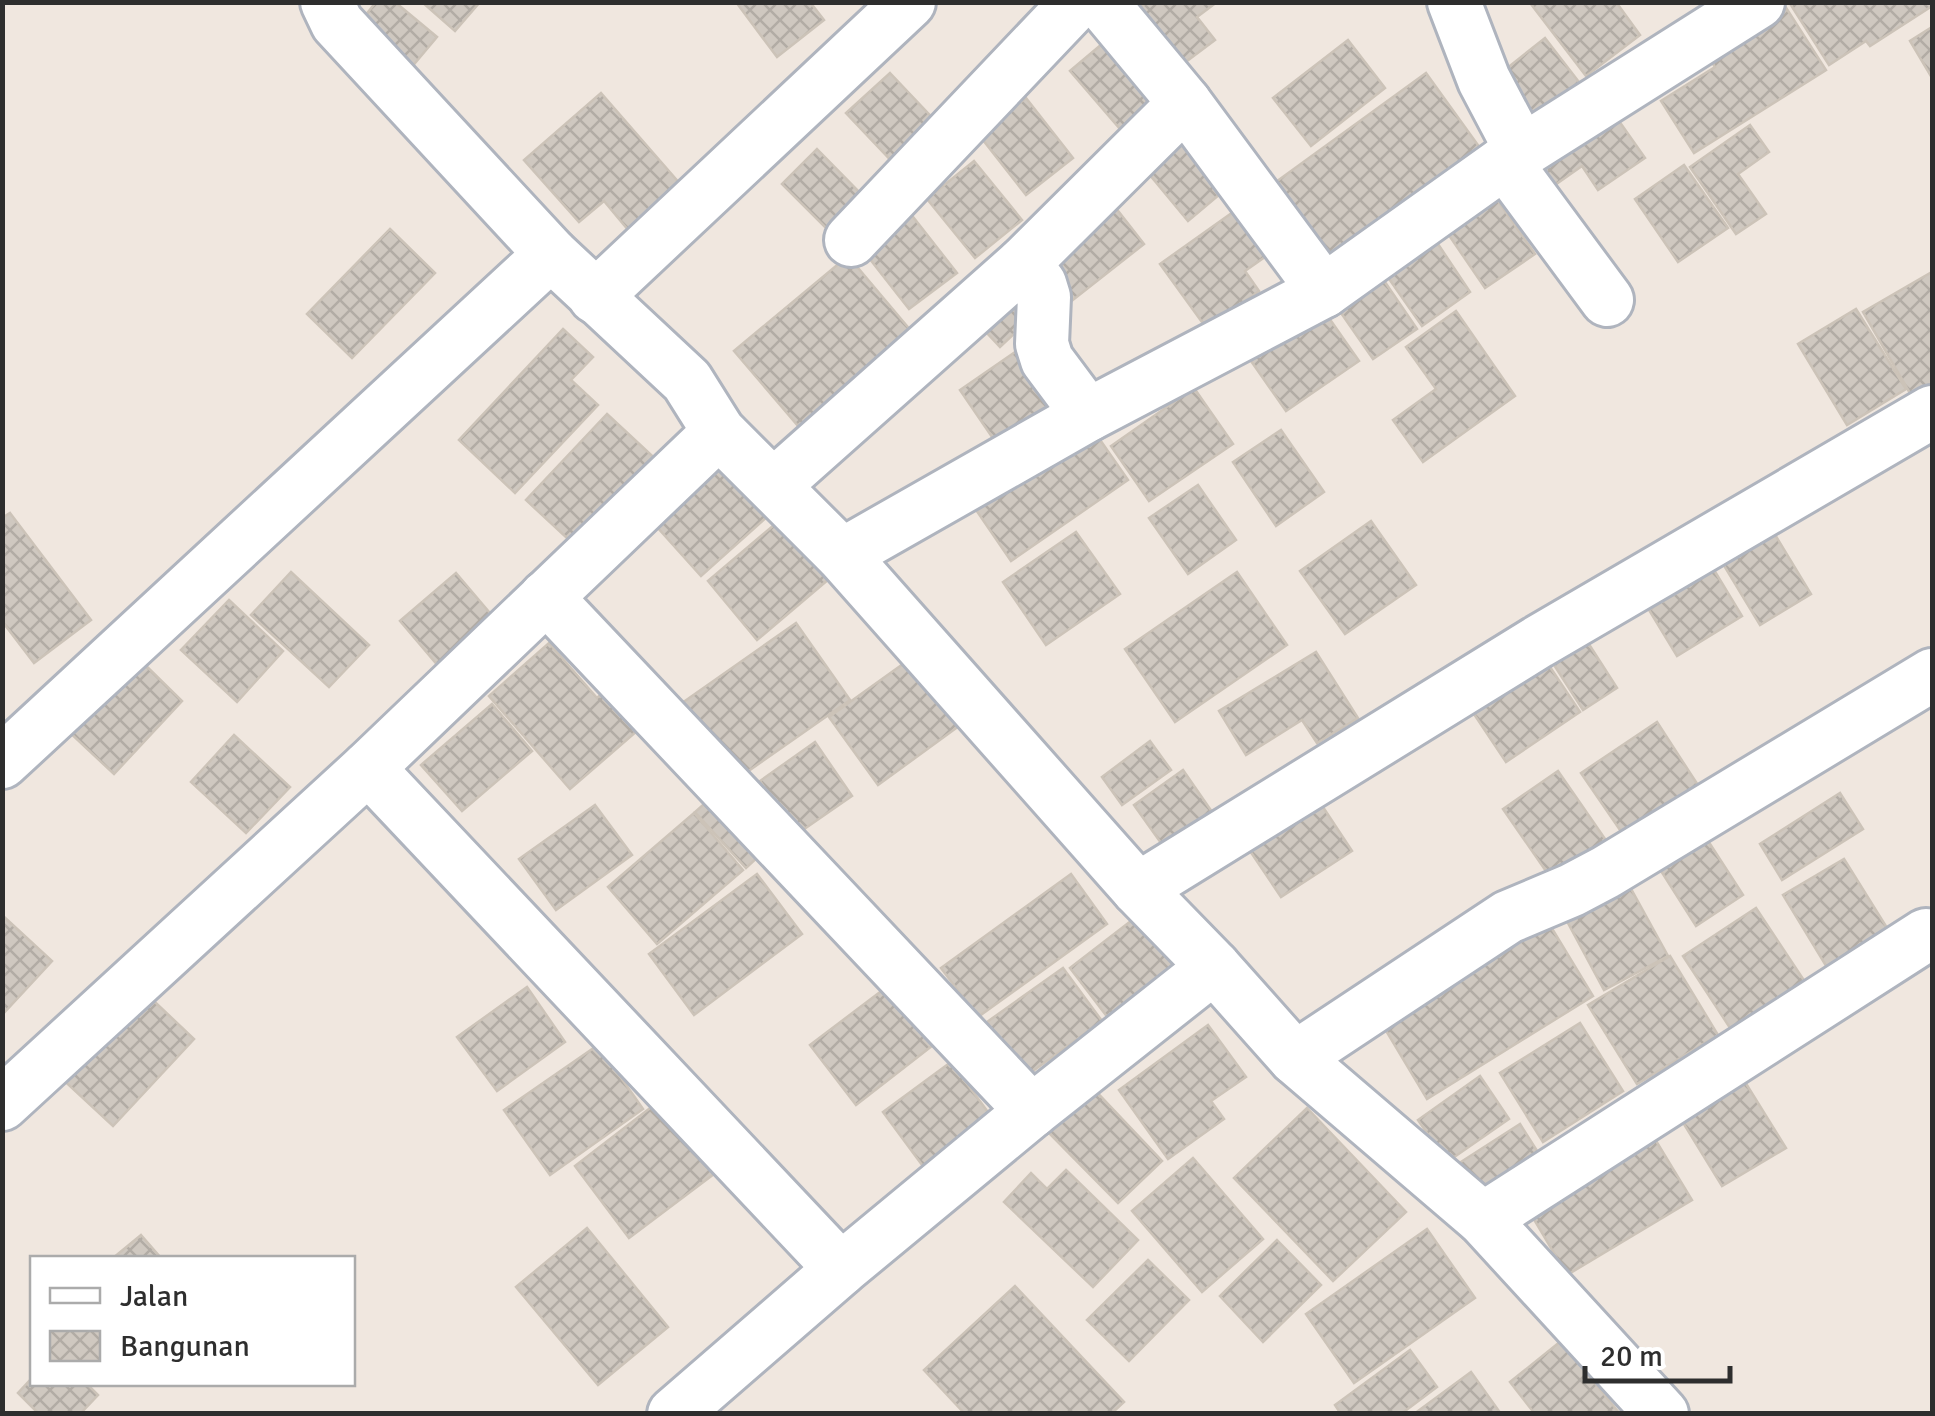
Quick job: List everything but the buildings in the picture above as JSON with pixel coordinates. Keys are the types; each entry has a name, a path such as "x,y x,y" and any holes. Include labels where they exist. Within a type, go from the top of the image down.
{"street":[{"path":"327,2 337,23 552,254 687,381 719,432 842,554 1138,888 1295,1058 1483,1219 1662,1414"},
{"path":"595,297 909,2"},
{"path":"1454,2 1514,158 1607,300"},
{"path":"842,554 1088,415 1324,291 1514,158 1758,2"},
{"path":"851,240 1077,4 1185,103 1324,291"},
{"path":"774,485 1024,262 1185,103"},
{"path":"2,762 552,254"},
{"path":"1024,262 1044,297 1042,344 1047,360 1088,415"},
{"path":"1138,888 1538,642 1932,412"},
{"path":"2,1104 368,768 719,432"},
{"path":"546,597 1032,1111"},
{"path":"1295,1058 1508,916 1606,872 1932,675"},
{"path":"368,768 841,1269"},
{"path":"1483,1219 1926,935"},
{"path":"674,1414 841,1269 1214,967"}]}
